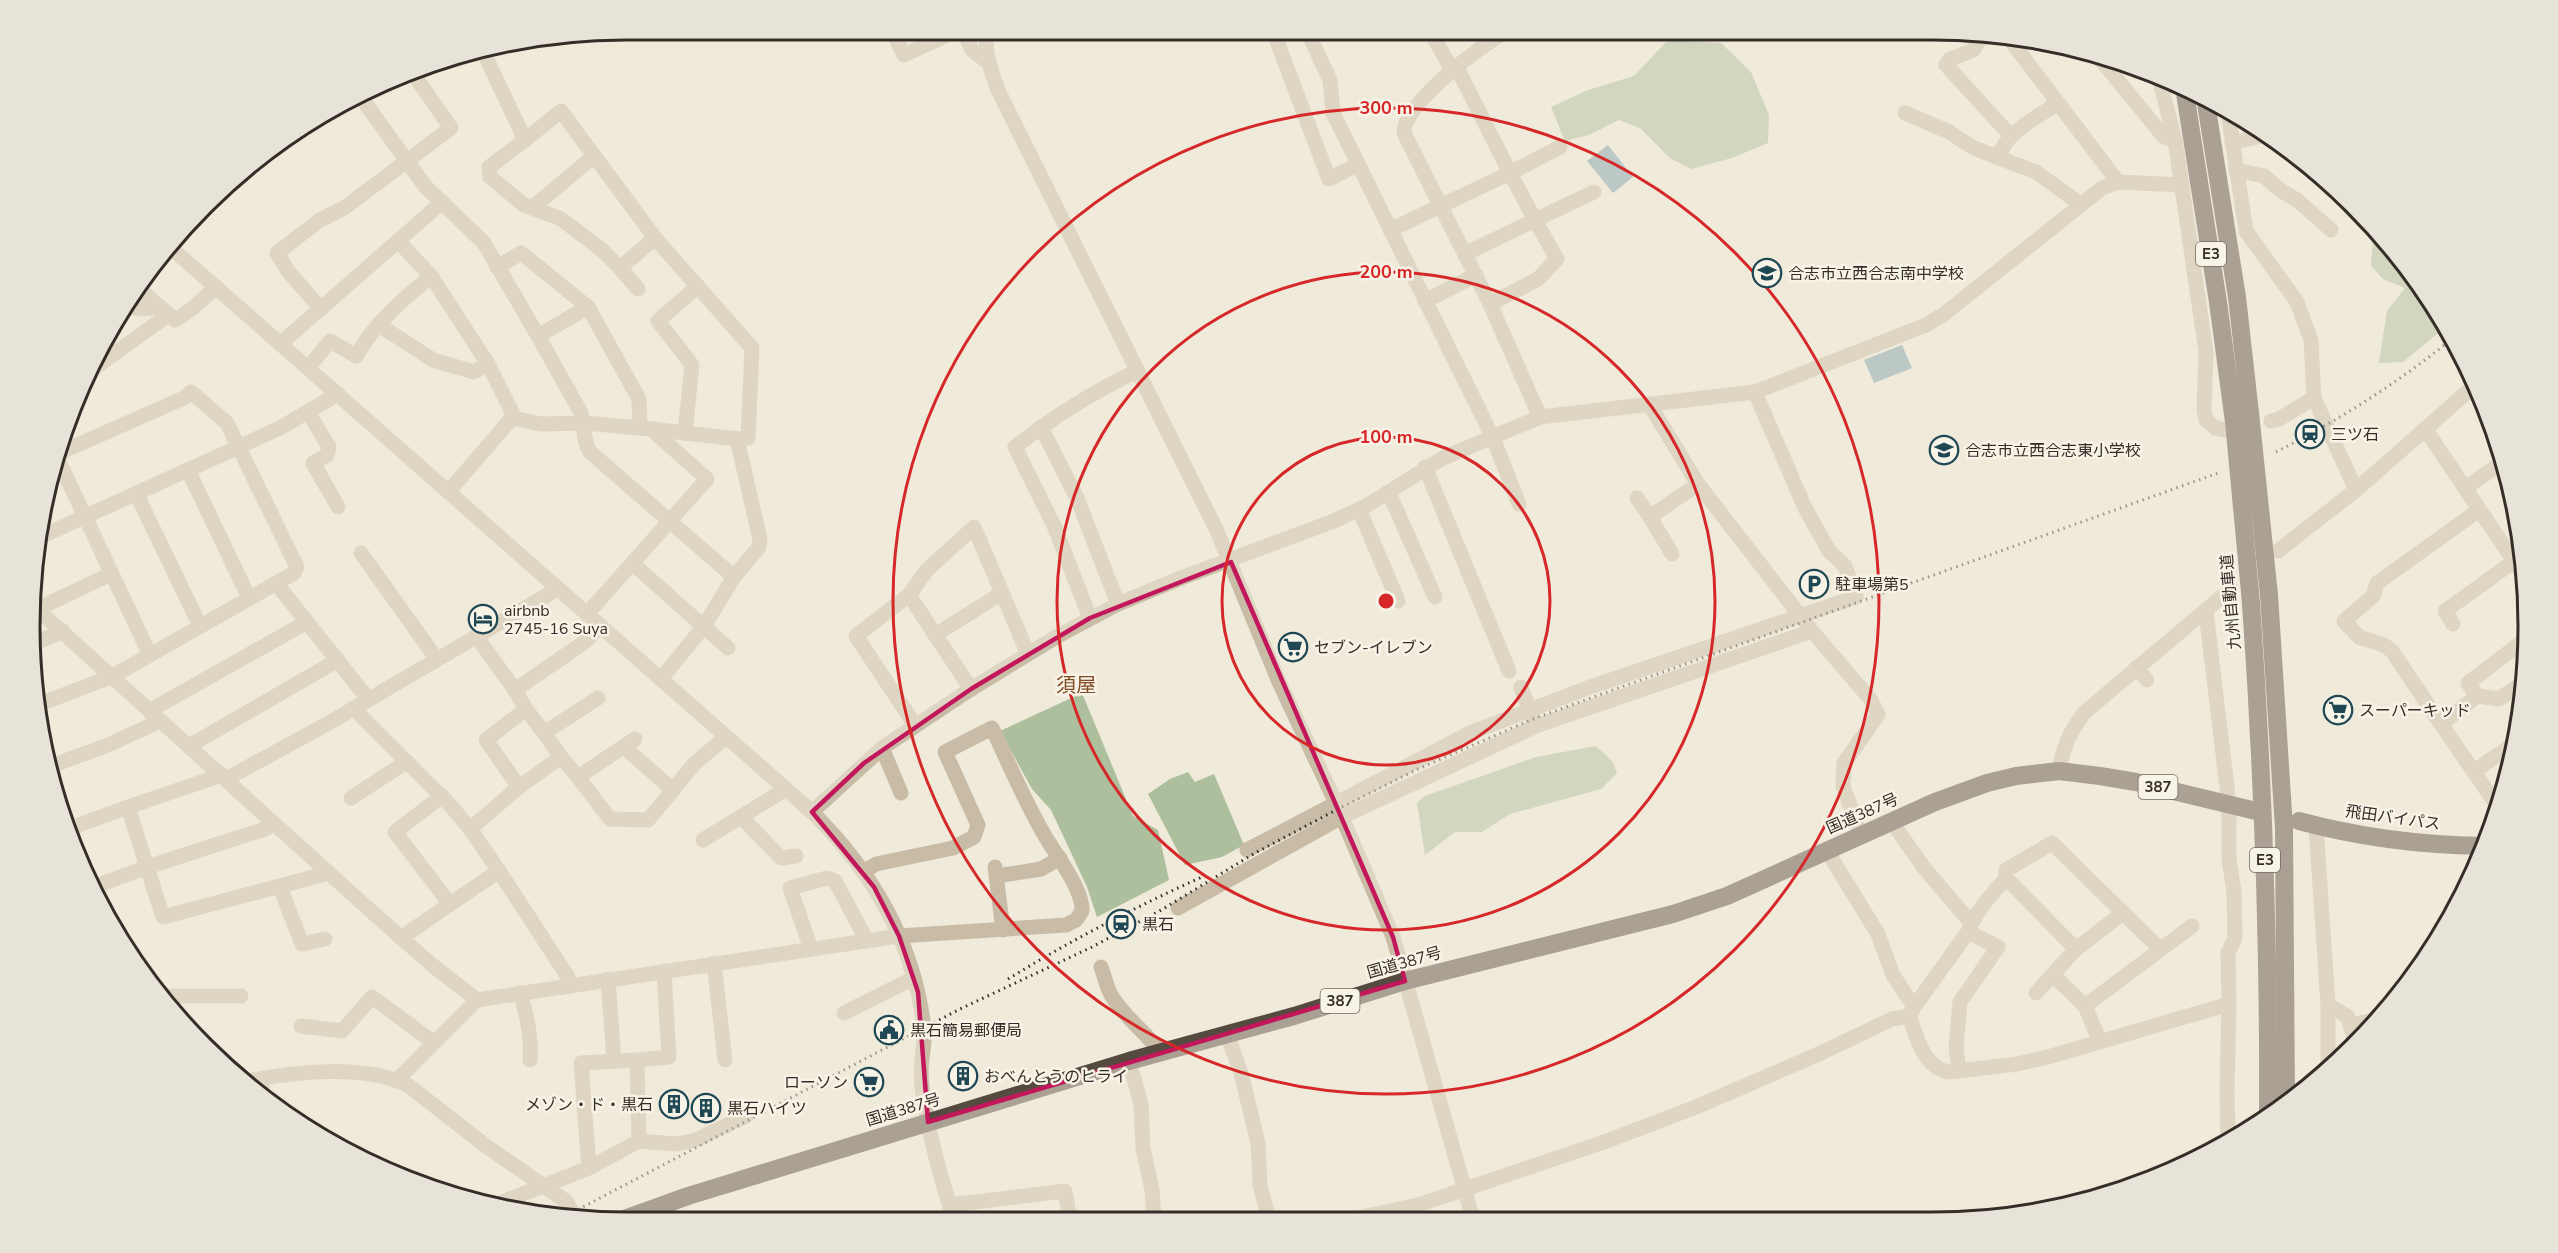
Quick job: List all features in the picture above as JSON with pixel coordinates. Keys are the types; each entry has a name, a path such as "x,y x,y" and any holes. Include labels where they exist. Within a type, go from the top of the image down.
{"highway":[{"name":"九州自動車道","path":"2186,99 2218,302 2251,603 2261,747 2267,908 2268,1106"},
{"name":"E3","path":"2207,110 2237,297 2269,595 2284,828 2286,1093"},
{"name":"387","path":"2058,771 2136,782 2256,811"},
{"name":"国道387号","path":"644,1212 688,1196 1160,1052 1294,1016 1406,981 1673,914 1727,896 1935,802 1987,783 2016,776 2058,771"},
{"name":"飛田バイパス","path":"2307,823 2422,843 2475,846"}],"street":[{"path":"897,40 904,55 936,40"},
{"path":"968,40 972,50 988,62"},
{"path":"987,40 988,62 998,90 1231,562 1279,682 1336,803 1393,937 1471,1212"},
{"path":"1276,40 1329,179 1357,165"},
{"path":"1311,40 1330,81 1331,107 1357,165 1493,438 1518,504"},
{"path":"1436,40 1454,68 1557,260 1538,279 1490,304"},
{"path":"1490,40 1454,68 1415,108 1404,126 1404,133 1490,304 1540,417"},
{"path":"1978,43 1972,50 1948,60 1946,65 2011,136"},
{"path":"2016,47 2118,182"},
{"path":"486,58 525,140"},
{"path":"2108,68 2164,137 2175,140"},
{"path":"321,309 288,271 277,253 320,220 344,208 451,128 417,80"},
{"path":"2161,87 2175,140 2206,352 2204,409 2206,420 2215,428 2230,426"},
{"path":"365,102 425,186 484,243 585,423 585,446 734,577"},
{"path":"1999,158 2001,150 2011,136 2058,103"},
{"path":"512,418 541,424 585,423 737,439 748,438 752,348 655,238 561,111 489,167 490,177 524,205 561,219 602,250 638,289"},
{"path":"1905,112 1949,132 1972,147 2036,172 2079,204"},
{"path":"2229,122 2246,231 2297,302 2311,340 2315,400 2356,490"},
{"path":"2232,143 2255,138"},
{"path":"1390,230 1560,147"},
{"path":"532,208 545,194 594,156"},
{"path":"2236,170 2264,176 2280,190 2297,200 2331,230"},
{"path":"812,812 882,748 915,725 1028,654 1118,604 1181,578 1231,562 1359,509 1389,493 1425,467 1540,417 1755,392 1926,325 1944,314 2079,204 2102,188 2118,182 2182,185"},
{"path":"1465,254 1594,192"},
{"path":"280,344 442,202"},
{"path":"620,268 655,238"},
{"path":"398,241 431,276 488,364 513,414 512,418 448,491"},
{"path":"176,252 838,837 865,871 890,914 914,978 924,1028 925,1043 922,1061 928,1122 952,1212"},
{"path":"497,267 521,253 588,307 639,399 645,428 707,479 587,614"},
{"path":"1425,302 1476,275"},
{"path":"308,368 330,341 356,356 379,325 431,276"},
{"path":"686,433 692,365 658,321 698,286"},
{"path":"144,294 175,320 193,308 216,287"},
{"path":"538,336 588,307"},
{"path":"135,308 163,311"},
{"path":"106,358 163,311"},
{"path":"379,325 389,334 433,360 474,372 488,364"},
{"path":"1090,618 1055,528 1015,447 1101,388 1137,371"},
{"path":"2278,551 2356,490 2468,391"},
{"path":"46,702 113,676 294,573 297,567 227,423 191,392 184,398 68,451"},
{"path":"1246,850 1473,732 1529,709 1856,597 1845,566 1829,551 1805,508 1755,392"},
{"path":"49,533 280,428 338,394"},
{"path":"2271,421 2315,400"},
{"path":"1649,404 1698,484 1812,631 1871,700 1878,715 1844,764 1844,786 1860,835"},
{"path":"308,412 329,447 327,455 313,463 338,507"},
{"path":"1041,427 1077,498 1118,604"},
{"path":"2426,430 2513,562 2445,611 2453,624"},
{"path":"661,679 704,626 734,577 759,547 760,539 737,439"},
{"path":"63,466 84,517 150,655"},
{"path":"1425,467 1509,671"},
{"path":"2464,488 2495,467"},
{"path":"188,470 249,598"},
{"path":"1650,517 1698,484"},
{"path":"136,493 200,626"},
{"path":"1389,493 1434,597"},
{"path":"1637,498 1672,554"},
{"path":"1359,509 1398,601"},
{"path":"2479,510 2377,583 2373,596 2344,621 2360,637 2384,645 2392,651 2492,798"},
{"path":"915,725 856,636 909,595 927,570 974,527 1028,654"},
{"path":"361,553 436,658"},
{"path":"632,563 728,648"},
{"path":"41,607 111,574"},
{"path":"276,583 368,699"},
{"path":"76,826 223,776 353,708 549,594 557,587"},
{"path":"2058,771 2063,748 2072,729 2085,712 2231,589"},
{"path":"935,635 1002,593"},
{"path":"909,595 971,689"},
{"path":"41,612 401,938 477,1000"},
{"path":"2206,612 2229,804 2229,859 2234,892 2235,938 2228,953 2228,1132"},
{"path":"57,764 108,745 307,622"},
{"path":"515,690 586,641 600,626"},
{"path":"41,641 63,631"},
{"path":"1178,908 1342,818 1536,726 1812,631"},
{"path":"476,636 561,757 610,819 648,820 694,764 726,737"},
{"path":"2477,696 2468,683 2517,646"},
{"path":"189,746 338,660"},
{"path":"2136,668 2147,680"},
{"path":"1521,687 1536,726"},
{"path":"2441,724 2477,696 2499,699 2513,689"},
{"path":"544,733 598,698"},
{"path":"353,708 442,796 470,829 568,977 570,985"},
{"path":"519,787 486,740 526,708"},
{"path":"397,1080 433,1041 477,1000 899,936 1066,925 1076,920 1082,905 992,728 945,752 978,825 974,837 953,848 876,864 865,871"},
{"path":"578,777 629,743 672,790"},
{"path":"882,748 901,793"},
{"path":"2474,771 2504,751"},
{"path":"470,829 519,787 561,757"},
{"path":"351,798 406,762"},
{"path":"703,840 786,789"},
{"path":"442,796 395,832 450,904"},
{"path":"128,807 163,917 329,873"},
{"path":"742,818 781,858 796,856"},
{"path":"1891,821 1970,928 1998,947 1960,1002 1956,1047 1959,1071"},
{"path":"100,885 274,823"},
{"path":"2307,823 2328,1005 2328,1058"},
{"path":"1385,1212 1418,1205 1604,1142 1696,1107 1912,1012 2006,878 2006,870 2052,843 2160,949"},
{"path":"1827,851 1878,934 1893,975 1912,1012 1927,1060 1939,1070 1959,1071 2017,1064 2229,1004"},
{"path":"1003,930 996,872 1041,869 1060,858"},
{"path":"401,938 499,871"},
{"path":"812,949 790,888 827,878 835,882 867,941"},
{"path":"2006,878 2076,949"},
{"path":"280,887 302,944 325,939"},
{"path":"2036,993 2076,949 2122,913"},
{"path":"2085,1006 2192,926"},
{"path":"714,963 725,1060"},
{"path":"1101,967 1111,997 1131,1021 1150,1037 1160,1052"},
{"path":"589,1168 581,1063 669,1057 664,971"},
{"path":"2053,975 2085,1006 2100,1042"},
{"path":"844,1012 914,978"},
{"path":"608,979 614,1061"},
{"path":"520,993 527,1013 531,1046 530,1060"},
{"path":"172,996 241,996"},
{"path":"301,1026 342,1031 372,997 433,1041"},
{"path":"2328,1005 2348,1017 2353,1033"},
{"path":"2351,1025 2364,1022"},
{"path":"1227,1034 1241,1073 1258,1143 1260,1185 1267,1212"},
{"path":"637,1060 639,1141"},
{"path":"1129,1061 1141,1104 1143,1148 1152,1190 1153,1212"},
{"path":"255,1079 280,1075 321,1073 358,1074 397,1080 409,1086 486,1146 567,1202 571,1209"},
{"path":"260,1078 262,1085"},
{"path":"508,1200 589,1168 639,1141 676,1144 696,1140 746,1116"},
{"path":"950,1205 1065,1191 1069,1212"}],"highlighted area":[{"path":"1231,562 1393,937 1405,981 928,1122 918,992 899,936 874,887 812,812 864,763 971,689 1090,618"}],"green space":[{"path":"1668,40 1721,43 1751,72 1769,115 1768,143 1732,158 1691,169 1670,158 1640,128 1619,120 1589,135 1565,141 1551,107 1588,90 1634,76"},
{"path":"2342,208 2366,233 2344,213"},
{"path":"2373,241 2419,301 2438,333 2403,362 2379,363 2387,311 2405,288 2383,279 2371,266"},
{"path":"1082,693 1133,816 1158,830 1169,880 1097,917 1087,887 1051,810 1032,789 1000,731"},
{"path":"1596,746 1613,762 1617,773 1601,789 1510,814 1482,832 1455,832 1425,855 1417,803 1425,796 1536,757"},
{"path":"1188,772 1195,782 1214,774 1244,845 1222,857 1185,865 1148,794 1170,779"}],"water":[{"path":"1608,145 1633,177 1613,193 1587,161"},
{"path":"1902,345 1912,368 1874,383 1864,360"}],"railway":[{"path":"2276,452 2368,400 2445,344"},
{"path":"577,1210 960,1009 1092,947 1163,909 1255,853 1418,769 1533,719 2221,472"},
{"path":"1008,979 1103,925 1202,877"}],"place":[{"name":"合志市立西合志南中学校","path":"1767,273"},
{"name":"三ツ石","path":"2310,434"},
{"name":"合志市立西合志東小学校","path":"1944,450"},
{"name":"駐車場第5","path":"1814,584"},
{"name":"airbnb 2745-16 Suya","path":"483,619"},
{"name":"セブン-イレブン","path":"1293,647"},
{"name":"スーパーキッド","path":"2338,710"},
{"name":"黒石","path":"1121,924"},
{"name":"黒石簡易郵便局","path":"889,1030"},
{"name":"おべんとうのヒライ","path":"963,1076"},
{"name":"ローソン","path":"869,1082"},
{"name":"メゾン・ド・黒石","path":"674,1104"},
{"name":"黒石ハイツ","path":"706,1108"}],"district":[{"name":"須屋","path":"1076,685"}]}
